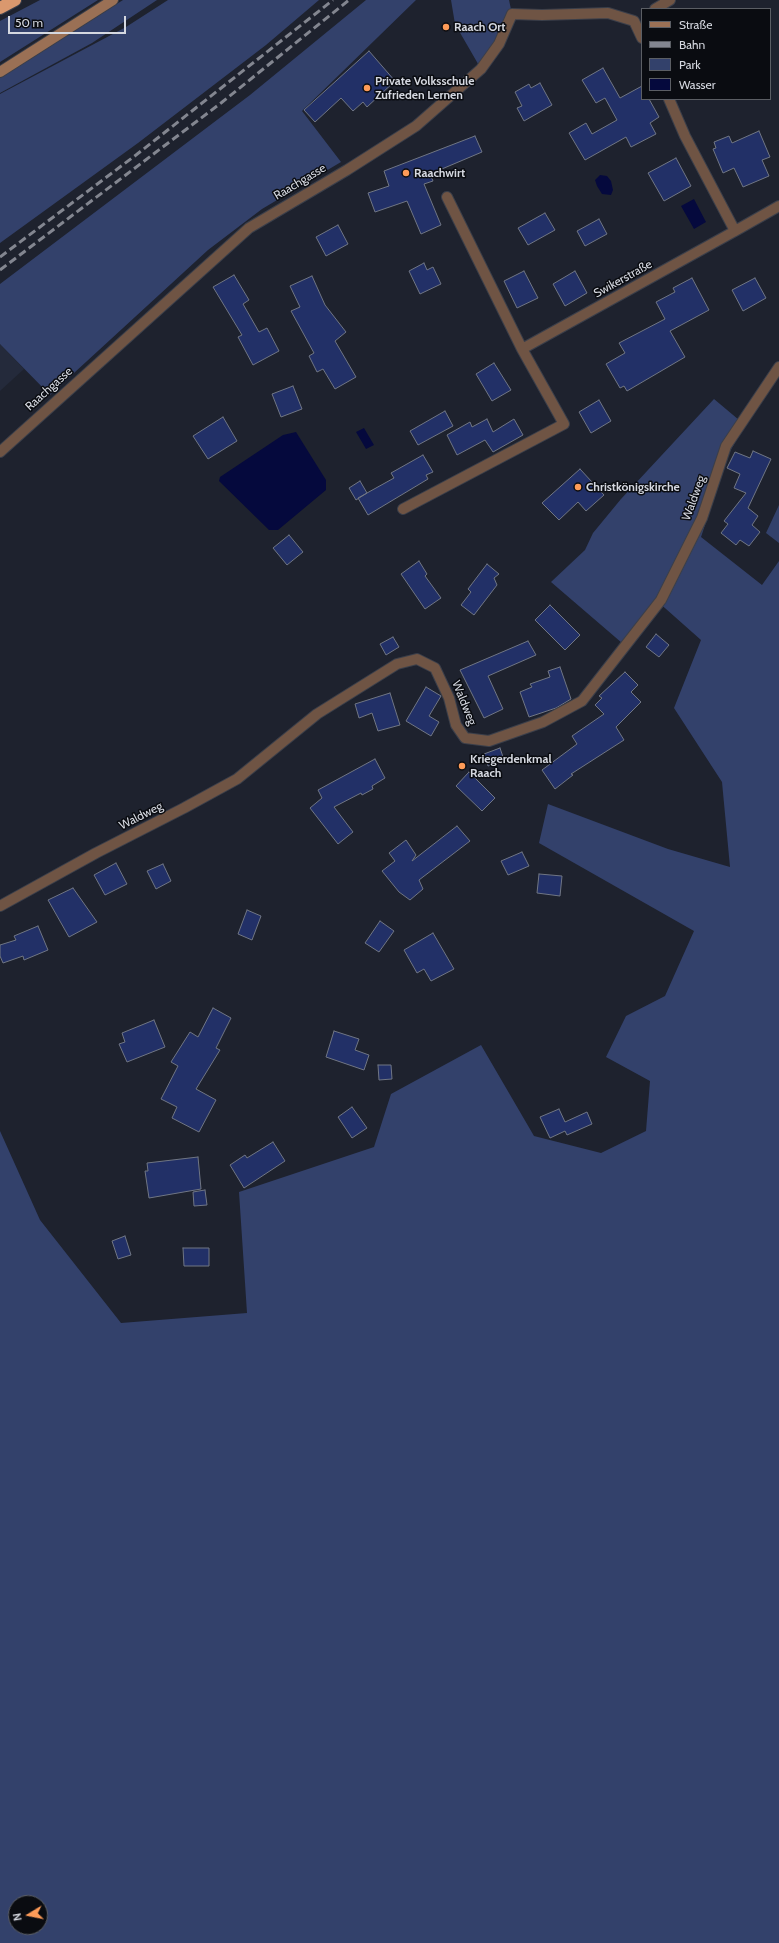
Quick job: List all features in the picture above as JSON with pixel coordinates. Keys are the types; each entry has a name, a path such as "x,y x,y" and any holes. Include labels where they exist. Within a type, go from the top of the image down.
{"highway":[{"path":"0,8 16,0"}],"main road":[{"path":"0,72 113,0"}],"street":[{"path":"657,8 670,0"},
{"name":"Raachgasse","path":"0,452 249,228 347,170 416,126 481,69 499,44 512,14 542,15 608,12 638,19 641,33"},
{"path":"670,103 685,136 735,231"},
{"path":"404,509 564,424 522,349 447,197"},
{"name":"Swikerstraße","path":"522,349 779,206"},
{"name":"Waldweg","path":"0,906 96,853 237,779 317,714 396,664 417,659 435,668 449,698 456,725 465,738 489,741 543,722 582,701 661,600 702,518 726,446 779,368"}],"shaded area":[{"path":"0,344 24,369 0,391"}],"green space":[{"path":"40,0 98,0 0,62 0,21"},
{"path":"123,0 157,0 92,43 0,93 0,78"},
{"path":"168,0 319,0 266,45 138,143 0,243 0,94 126,27"},
{"path":"366,0 416,0 302,111 341,162 262,209 208,250 50,395 0,344 0,284 250,95"},
{"path":"451,0 509,0 512,14 481,69 455,24"},
{"path":"714,399 745,425 729,453 701,537 762,585 779,561 779,1943 0,1943 0,1131 40,1220 121,1323 247,1313 239,1192 374,1147 391,1094 481,1045 534,1136 601,1153 646,1131 650,1081 606,1057 626,1016 665,996 694,931 539,843 548,804 668,849 730,867 722,782 674,708 701,640 657,601 622,643 551,582 585,550 593,533 621,499"},
{"path":"779,505 779,543 766,533"}],"water":[{"path":"600,175 607,176 611,181 613,190 611,195 602,194 597,186 595,180"},
{"path":"694,199 706,222 694,229 681,206"},
{"path":"364,428 374,445 366,449 356,432"},
{"path":"296,432 326,480 326,490 278,530 269,530 219,481 220,477 283,435"}],"building":[{"path":"369,51 395,81 367,107 363,102 353,111 341,98 315,122 304,110"},
{"path":"603,68 620,98 641,87 641,100 650,100 659,117 650,123 656,134 631,147 626,137 585,160 569,133 586,123 592,134 617,120 605,98 596,103 582,80"},
{"path":"540,83 552,105 524,121 517,108 522,106 515,92 529,84 531,88"},
{"path":"759,131 770,157 762,160 769,176 743,187 734,168 723,173 713,149 716,148 714,142 729,136 732,143"},
{"path":"475,136 482,152 430,174 433,181 424,184 441,225 421,234 407,201 375,212 368,193 389,186 384,171"},
{"path":"676,158 691,186 664,201 648,173"},
{"path":"545,213 555,230 528,245 518,228"},
{"path":"599,219 607,234 585,246 577,231"},
{"path":"338,225 348,244 326,256 316,237"},
{"path":"424,263 427,270 433,267 441,284 420,294 409,271"},
{"path":"524,271 538,298 517,308 504,281"},
{"path":"575,271 587,293 565,306 553,284"},
{"path":"234,275 249,300 243,304 259,332 267,328 279,351 253,365 238,337 242,335 213,287"},
{"path":"312,276 325,305 346,332 335,341 356,377 335,389 323,369 317,372 309,356 314,353 291,311 300,307 290,286"},
{"path":"692,278 709,310 670,331 685,357 627,391 624,386 620,388 606,364 625,353 619,343 665,319 656,302 675,292 673,288"},
{"path":"755,278 766,298 743,311 732,290"},
{"path":"494,363 511,390 492,401 476,374"},
{"path":"293,386 302,409 281,417 272,394"},
{"path":"599,400 611,421 591,433 579,412"},
{"path":"445,411 453,426 418,445 410,431"},
{"path":"223,417 237,441 208,459 193,436"},
{"path":"487,419 493,432 514,419 523,435 493,452 485,440 457,455 447,435 470,422 472,427"},
{"path":"753,451 771,459 748,508 758,516 752,525 760,532 749,546 740,540 736,545 721,533 728,524 724,521 746,493 734,488 740,474 727,468 735,452 750,458"},
{"path":"423,455 433,472 426,475 428,479 368,515 358,498 394,478 391,473"},
{"name":"Christkönigskirche","path":"580,469 604,495 586,511 578,502 559,520 542,503"},
{"path":"360,481 367,493 356,500 349,488"},
{"path":"289,535 303,552 287,565 273,548"},
{"path":"419,561 427,574 425,576 441,598 425,609 401,574"},
{"path":"487,564 499,574 494,578 497,585 474,615 461,605 471,592 468,589"},
{"path":"550,605 580,635 565,650 535,620"},
{"path":"656,634 669,645 659,657 646,647"},
{"path":"393,637 399,647 386,655 380,644"},
{"path":"528,641 536,655 488,676 503,709 484,718 460,670"},
{"path":"560,667 571,699 556,708 529,717 520,692 532,687 530,684 550,677 548,671"},
{"path":"625,672 638,685 631,692 641,702 616,727 624,740 571,774 573,775 555,789 542,770 577,744 572,736 604,714 595,705 602,698 599,696"},
{"path":"426,687 441,696 429,716 439,722 431,736 406,721"},
{"path":"390,693 400,725 378,731 372,713 359,718 355,704"},
{"path":"500,748 504,760 488,766 484,754"},
{"path":"375,759 385,778 372,786 373,789 362,795 361,793 334,807 353,832 338,844 310,808 322,798 318,790"},
{"path":"469,772 495,798 482,811 456,786"},
{"path":"457,826 470,841 419,880 423,889 410,900 399,892 382,871 395,861 389,853 406,840 416,855 412,861"},
{"path":"522,852 529,866 508,875 501,861"},
{"path":"116,863 127,884 105,895 94,875"},
{"path":"163,864 171,881 156,889 147,871"},
{"path":"539,874 562,876 560,896 537,893"},
{"path":"73,888 97,922 69,937 48,900"},
{"path":"247,910 261,916 252,940 238,934"},
{"path":"380,921 394,931 379,952 365,943"},
{"path":"38,926 48,950 24,960 23,956 3,963 0,956 0,945 16,940 14,936"},
{"path":"433,933 454,969 431,981 424,969 417,973 404,950"},
{"path":"213,1008 231,1018 216,1048 220,1050 196,1089 216,1100 199,1132 172,1118 177,1107 161,1099 178,1066 171,1062 190,1032 198,1037"},
{"path":"154,1020 165,1047 127,1062 119,1044 125,1042 122,1033"},
{"path":"334,1031 359,1039 355,1050 369,1055 364,1070 326,1057"},
{"path":"378,1065 391,1065 392,1079 379,1080"},
{"path":"352,1107 367,1128 352,1138 338,1117"},
{"path":"559,1109 565,1122 587,1112 592,1124 567,1135 565,1131 550,1138 540,1117"},
{"path":"273,1142 285,1161 244,1188 230,1165 245,1155 247,1158"},
{"path":"198,1157 201,1189 149,1198 145,1171 148,1171 147,1163"},
{"path":"205,1190 207,1205 194,1206 193,1192"},
{"path":"125,1236 131,1255 118,1259 112,1241"},
{"path":"183,1248 209,1248 209,1266 184,1266"}],"railway":[{"path":"0,257 136,155 333,0"},
{"path":"0,270 221,103 349,0"}],"place":[{"name":"Raach Ort","path":"446,27"},
{"name":"Private Volksschule Zufrieden Lernen","path":"367,88"},
{"name":"Raachwirt","path":"406,173"},
{"name":"Christkönigskirche","path":"578,487"},
{"name":"Kriegerdenkmal Raach","path":"462,766"}]}
